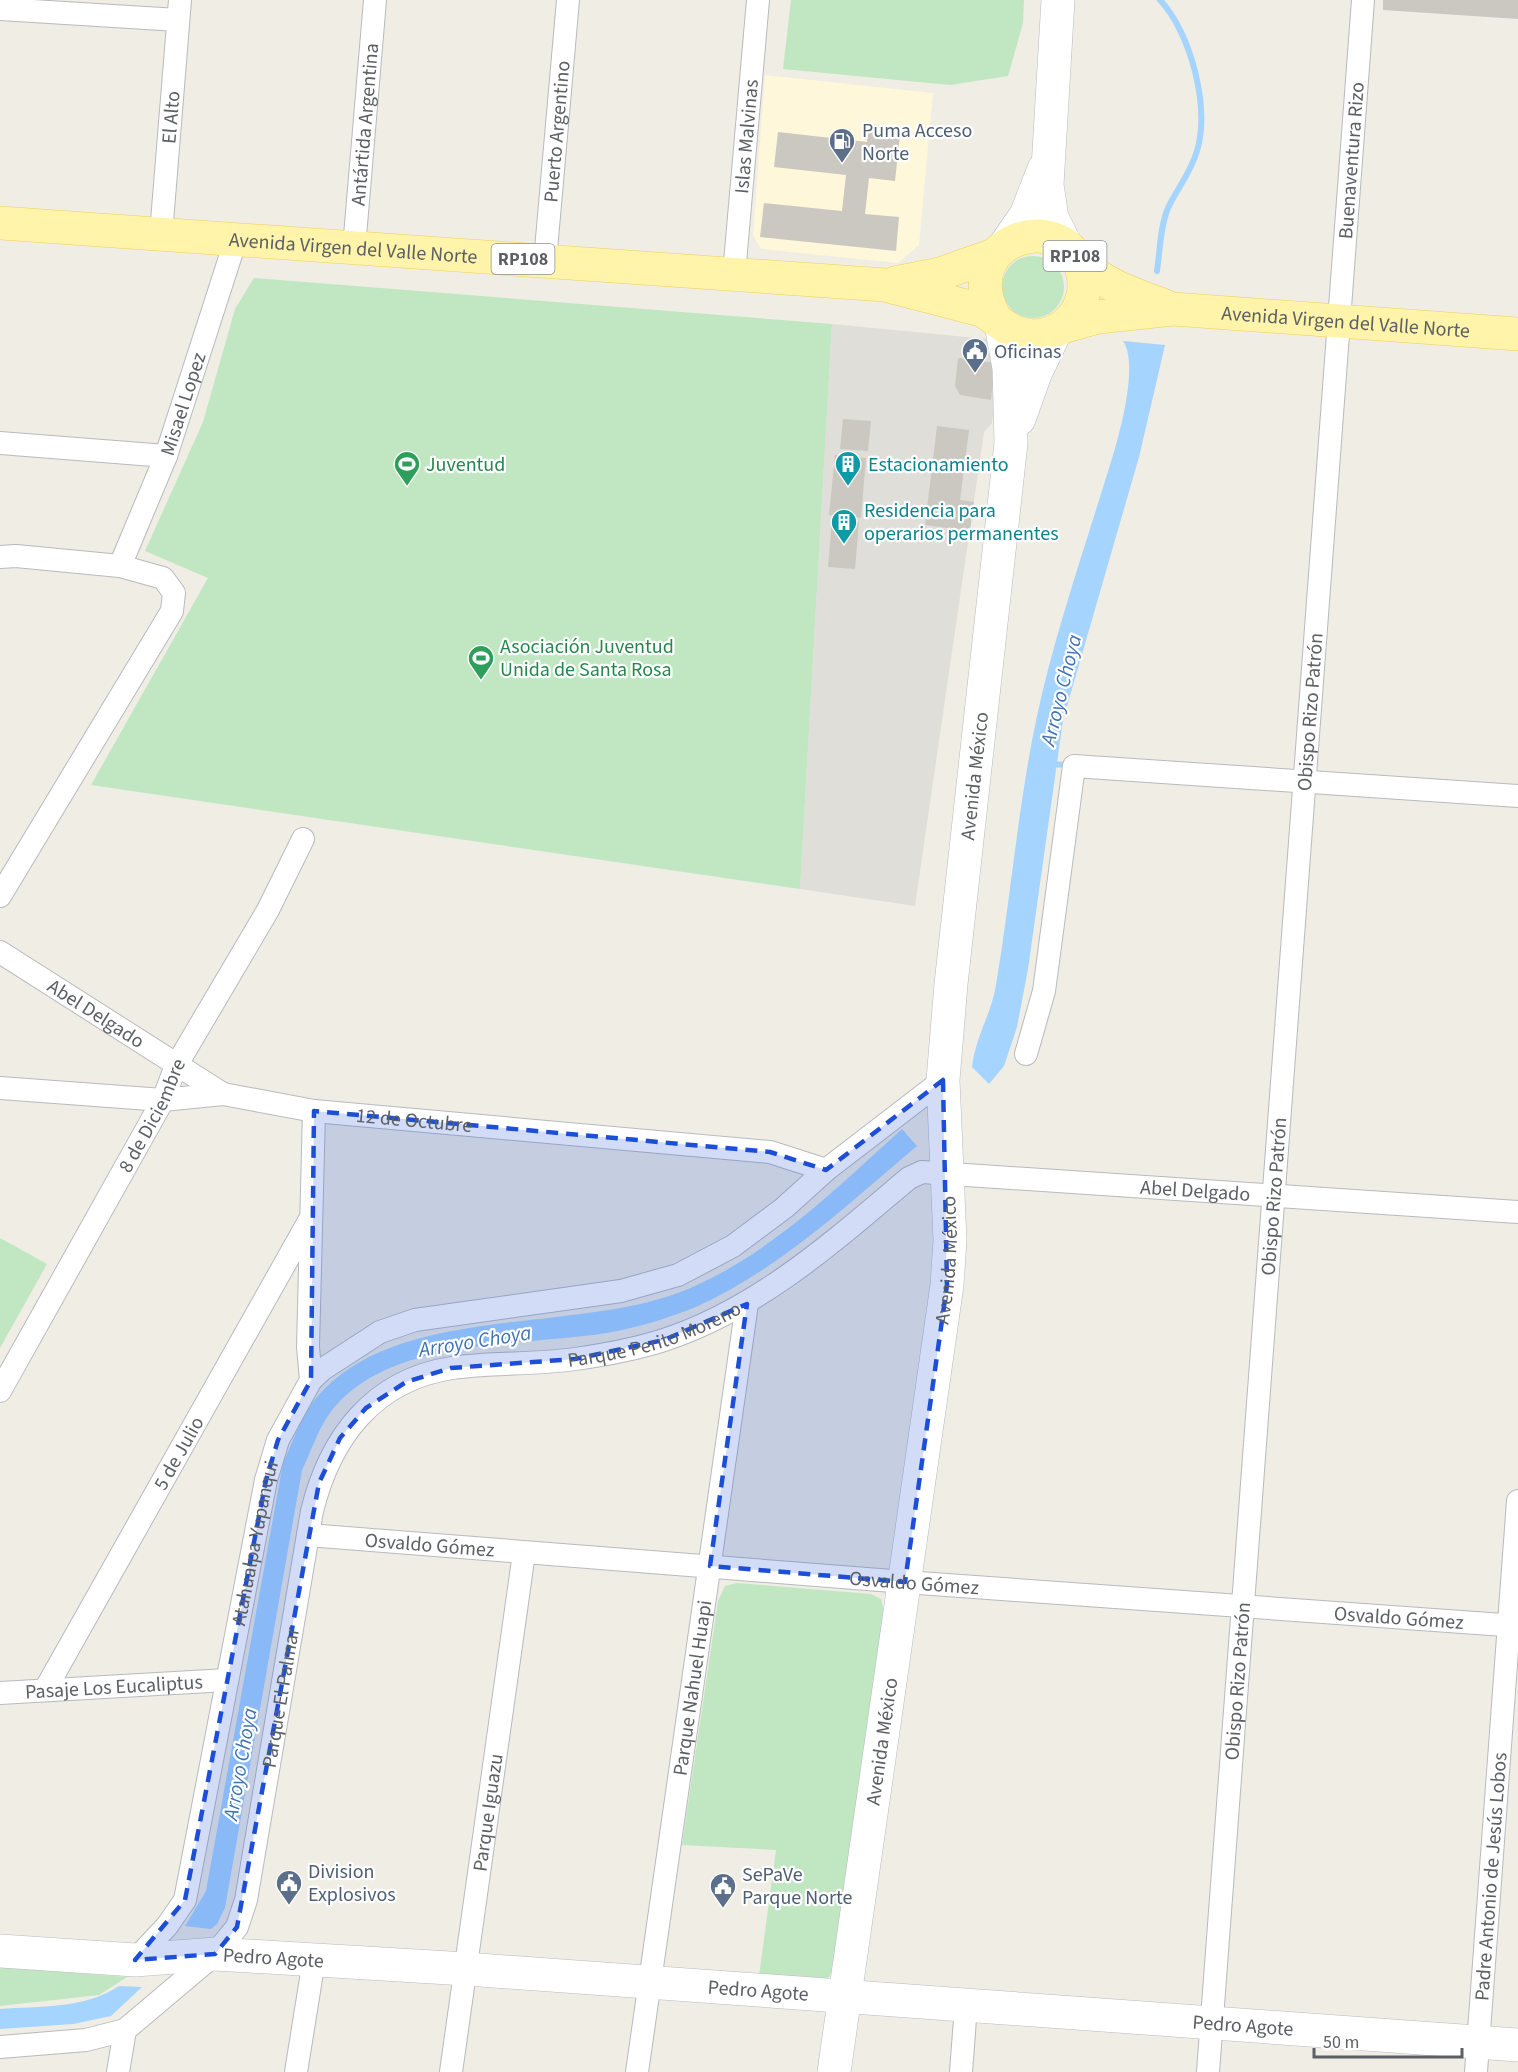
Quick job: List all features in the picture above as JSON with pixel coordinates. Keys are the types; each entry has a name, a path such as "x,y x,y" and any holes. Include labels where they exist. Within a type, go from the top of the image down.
{"main road":[{"path":"1058,0 1046,161 1052,218 1072,253"},
{"path":"998,320 987,302 984,286 987,270 1034,198 1046,161"},
{"name":"Avenida Virgen del Valle Norte","path":"0,223 885,285 950,300 998,320"},
{"name":"RP108","path":"998,320 1027,336 1059,329 1074,317 1082,303 1083,273 1072,253 1053,239 1037,235 1021,237 1000,250"},
{"name":"Avenida Virgen del Valle Norte","path":"885,285 940,274 1000,250"},
{"name":"Avenida Virgen del Valle Norte","path":"1072,253 1088,270 1112,285 1173,309"},
{"name":"Avenida Virgen del Valle Norte","path":"1059,329 1098,317 1173,309 1518,334"},
{"name":"Avenida México","path":"834,2072 947,1285 950,1240 943,1080 951,984 1011,443 1009,368 998,320"},
{"name":"Avenida México","path":"1011,443 1035,374 1059,329"},
{"name":"Pedro Agote","path":"0,1951 135,1960 215,1954 651,1982 1212,2024 1477,2057 1518,2045"}],"street":[{"name":"Antártida Argentina","path":"354,248 375,0"},
{"name":"Puerto Argentino","path":"545,261 568,0"},
{"name":"Islas Malvinas","path":"734,274 758,0"},
{"name":"Buenaventura Rizo","path":"1340,321 1363,0"},
{"path":"0,9 179,10"},
{"name":"El Alto","path":"162,234 179,10"},
{"name":"Misael Lopez","path":"120,566 166,456 236,239"},
{"name":"Obispo Rizo Patrón","path":"1208,2072 1340,321"},
{"path":"0,443 166,456"},
{"path":"0,558 16,556 120,566 163,578 174,593 172,611 0,896"},
{"path":"1026,1054 1044,991 1074,766 1518,796"},
{"name":"8 de Diciembre","path":"0,1390 163,1100 176,1066 268,910 303,839"},
{"name":"Abel Delgado","path":"0,951 176,1066 223,1094"},
{"path":"311,1380 323,1369 380,1332 415,1320 621,1291 678,1275 733,1246 784,1208 826,1170 943,1080"},
{"name":"12 de Octubre","path":"0,1088 163,1100 223,1094 314,1111 770,1152 826,1170"},
{"path":"311,1380 308,1347 314,1111"},
{"name":"Abel Delgado","path":"946,1171 1518,1212"},
{"name":"Parque Perito Moreno","path":"340,1438 366,1408 406,1382 451,1368 575,1359 653,1342 747,1304 838,1238 909,1178 922,1172 946,1171"},
{"name":"5 de Julio","path":"45,1690 311,1218"},
{"name":"Parque Nahuel Huapi","path":"638,2072 747,1304"},
{"name":"Atahualpa Yupanqui","path":"135,1960 167,1926 184,1899 266,1480 278,1440 311,1380"},
{"name":"Parque El Palmar","path":"215,1954 237,1926 246,1900 308,1535 319,1483 340,1438"},
{"name":"Padre Antonio de Jesús Lobos","path":"1477,2057 1513,1626 1518,1500"},
{"name":"Osvaldo Gómez","path":"308,1535 905,1582 1513,1626"},
{"name":"Parque Iguazu","path":"451,2072 524,1553"},
{"name":"Pasaje Los Eucaliptus","path":"0,1693 227,1680"},
{"path":"0,2047 86,2040 125,2030 215,1954"},
{"path":"296,2072 314,1960"},
{"path":"961,2072 966,2006"},
{"path":"118,2072 125,2030"}],"highlighted area":[{"path":"943,1080 947,1285 905,1582 710,1566 747,1304 664,1340 575,1359 451,1368 406,1382 366,1408 340,1438 319,1483 237,1927 215,1954 135,1960 185,1900 266,1480 278,1440 311,1380 314,1111 770,1152 826,1170"}],"shaded area":[{"name":"Puma Acceso Norte","path":"765,75 933,93 919,245 898,263 761,249 753,235"},
{"path":"832,324 997,340 1001,354 992,423 984,432 915,906 800,889"}],"green space":[{"path":"791,0 1024,0 1023,23 1008,76 950,85 783,69"},
{"path":"1033,256 1055,265 1064,287 1055,309 1033,318 1011,309 1002,287 1011,265"},
{"name":"Asociación Juventud Unida de Santa Rosa","path":"254,278 832,324 800,889 91,785 208,578 145,551 203,422 235,309"},
{"path":"0,1238 47,1264 0,1348"},
{"path":"737,1583 871,1594 881,1599 884,1613 833,1969 829,1977 821,1981 759,1976 776,1850 682,1845 718,1601 725,1586"},
{"path":"0,1967 127,1977 99,1995 0,2006"}],"water":[{"path":"1123,341 1165,345 1139,457 1063,720 1028,969 1017,1027 1004,1066 989,1084 972,1067 996,985 1030,749 1037,716 1051,657 1115,450 1124,410 1129,370 1128,353"},
{"path":"902,1129 917,1146 786,1254 728,1291 698,1306 676,1315 618,1331 458,1349 420,1358 386,1370 355,1388 330,1413 318,1433 302,1470 225,1908 217,1924 211,1929 185,1926 206,1891 283,1463 308,1409 342,1374 384,1351 432,1335 484,1326 592,1313 642,1303 688,1289 718,1275 747,1258 801,1218"},
{"path":"119,1986 142,1987 111,2016 73,2024 0,2029 0,2009 77,2003"}],"building":[{"path":"1383,0 1518,0 1518,19 1383,10"},
{"path":"869,124 901,127 895,181 869,178 865,214 899,217 896,251 760,237 764,203 842,211 846,175 774,167 778,132 867,142"},
{"name":"Oficinas","path":"958,358 995,363 991,400 960,395 955,386"},
{"name":"Residencia para operarios permanentes","path":"843,419 871,421 868,451 840,449"},
{"path":"937,426 969,430 960,500 974,502 970,531 925,525"},
{"name":"Estacionamiento","path":"835,455 866,458 861,518 829,515"},
{"name":"Residencia para operarios permanentes","path":"832,520 859,522 855,569 828,567"}],"waterway":[{"name":"Arroyo Choya","path":"1157,271 1165,215 1197,151 1201,113 1195,71 1189,51 1181,31 1160,0"},
{"path":"1047,764 1070,765"}],"place":[{"name":"Puma Acceso Norte","path":"842,164"},
{"name":"Oficinas","path":"975,374"},
{"name":"Juventud","path":"407,487"},
{"name":"Estacionamiento","path":"848,487"},
{"name":"Residencia para operarios permanentes","path":"844,545"},
{"name":"Asociación Juventud Unida de Santa Rosa","path":"481,681"},
{"name":"Division Explosivos","path":"289,1906"},
{"name":"SePaVe Parque Norte","path":"723,1909"}]}
